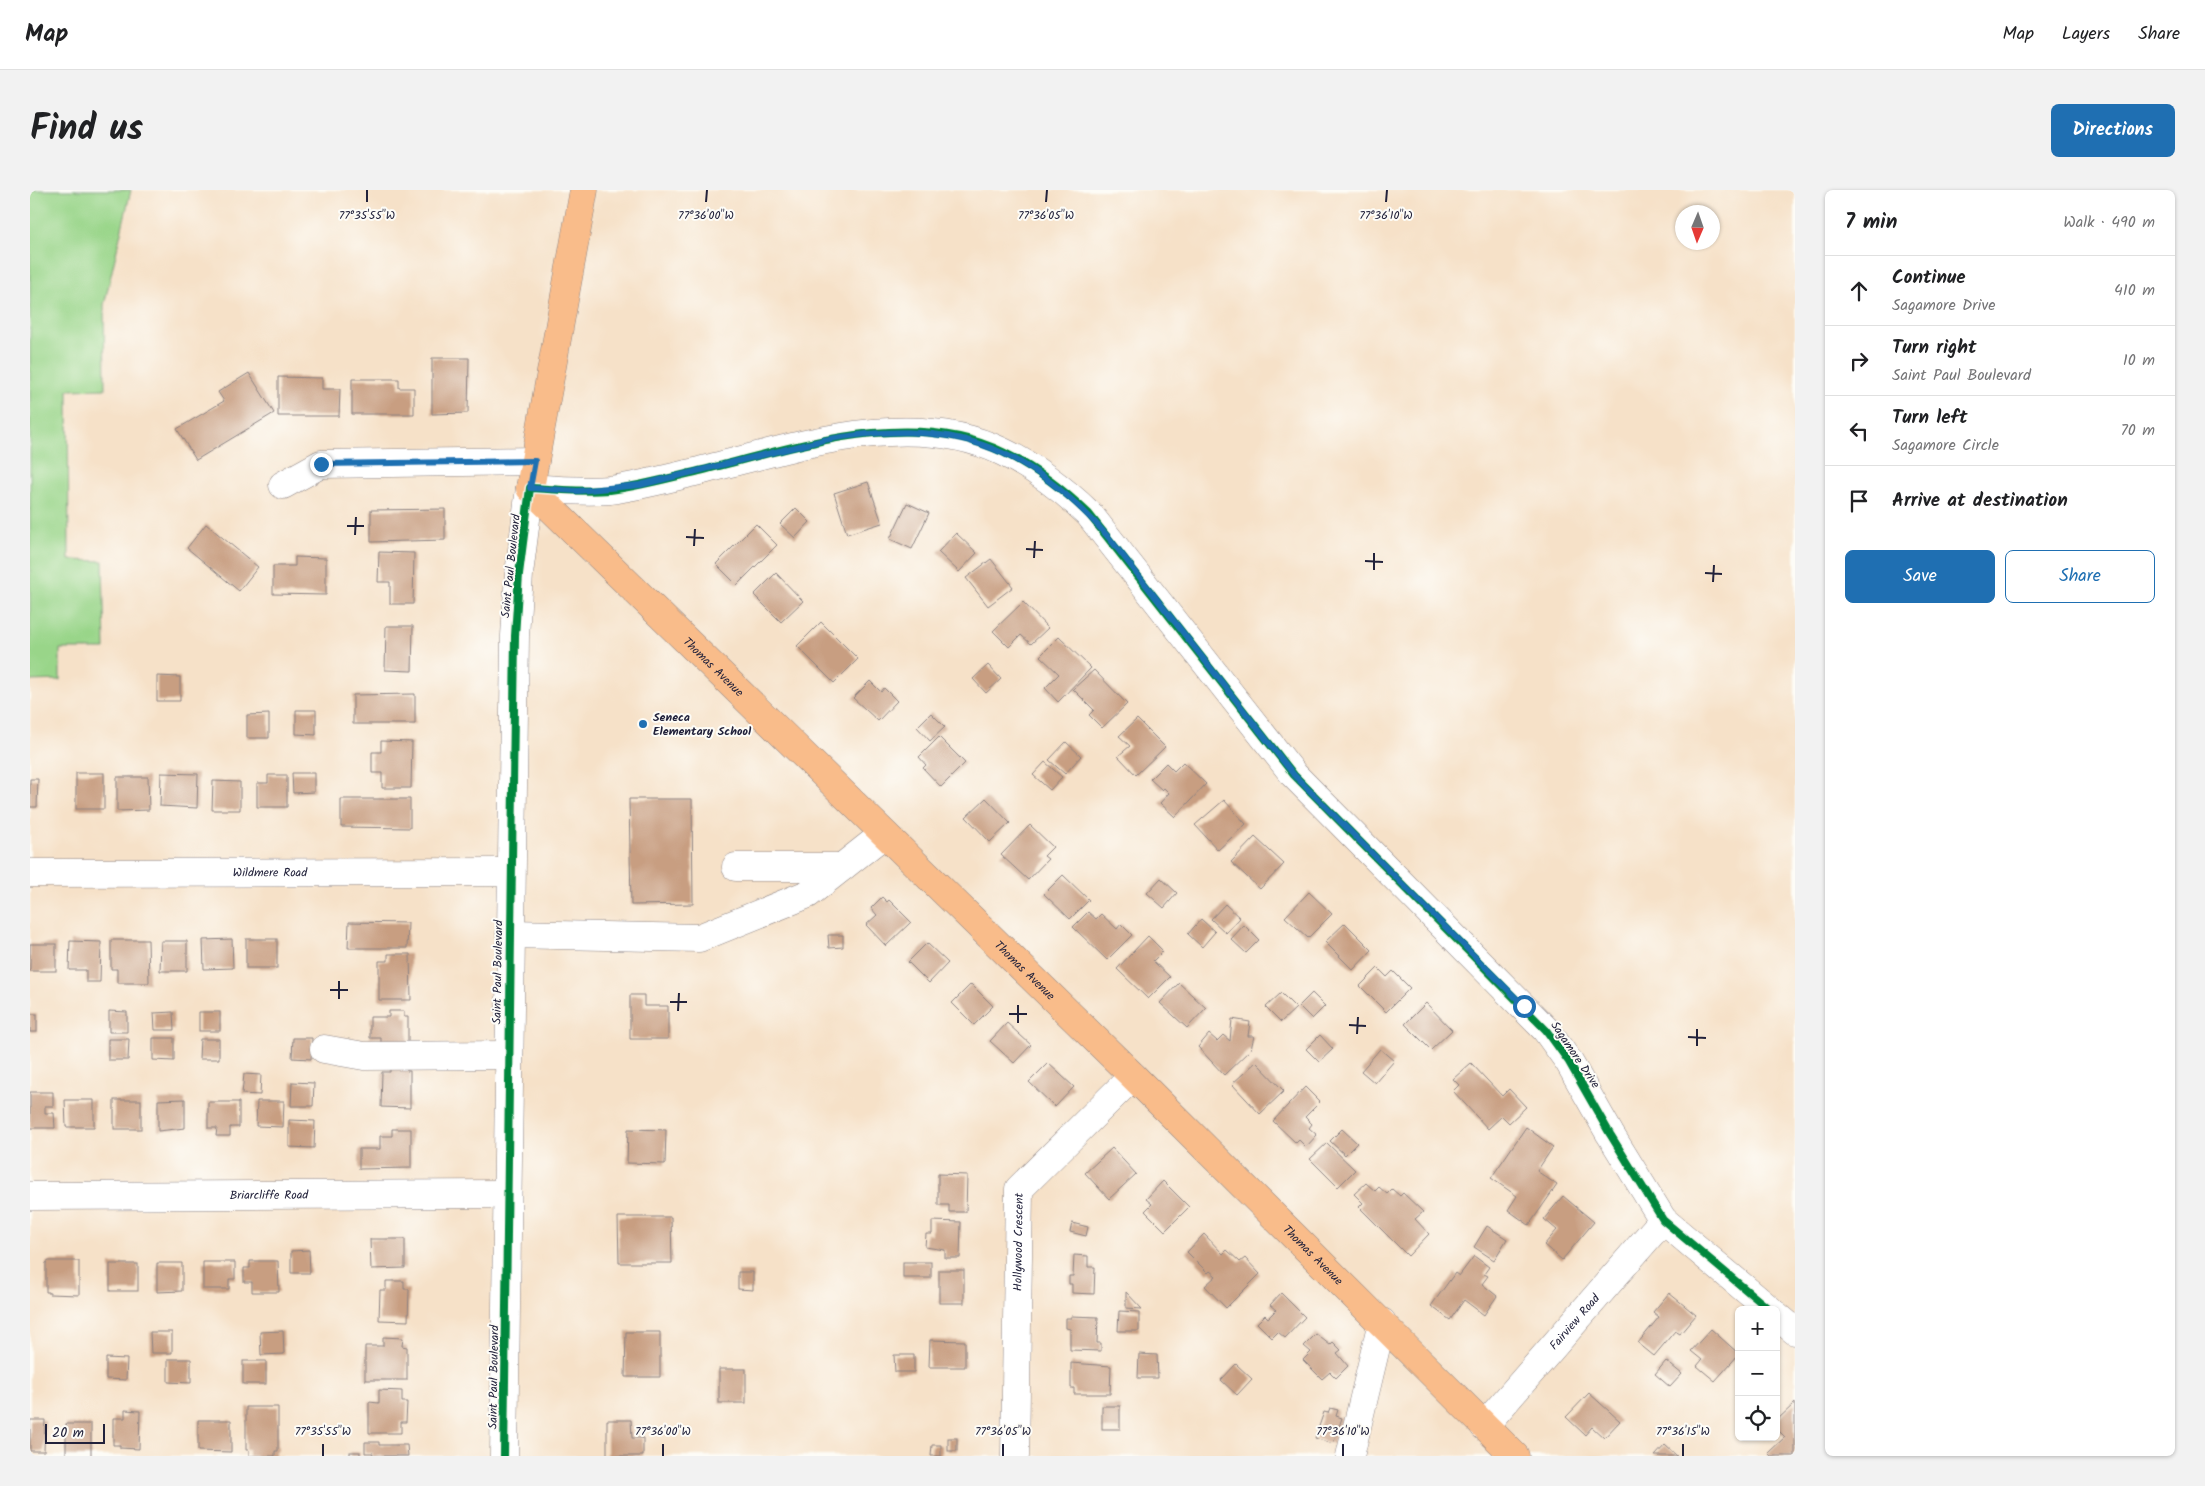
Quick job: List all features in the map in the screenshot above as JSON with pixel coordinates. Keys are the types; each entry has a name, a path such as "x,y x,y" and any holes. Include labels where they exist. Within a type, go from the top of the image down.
{"main road":[{"name":"Saint Paul Boulevard","path":"530,488 584,190"},
{"name":"Thomas Avenue","path":"530,488 1133,1076 1515,1456"}],"street":[{"name":"Sagamore Drive","path":"530,488 578,491 640,485 824,440 855,434 889,432 929,433 962,438 1002,451 1036,470 1070,496 1110,539 1294,775 1546,1030 1569,1062 1610,1134 1663,1220 1765,1306"},
{"path":"283,485 321,464 535,461"},
{"name":"Saint Paul Boulevard","path":"504,1456 515,636 519,574 530,488"},
{"path":"510,934 699,938 808,894 884,834"},
{"path":"736,867 842,867"},
{"name":"Wildmere Road","path":"30,873 511,872"},
{"path":"324,1049 364,1056 509,1055"},
{"name":"Hollywood Crescent","path":"1015,1456 1019,1190 1133,1076"},
{"name":"Briarcliffe Road","path":"30,1196 507,1194"},
{"name":"Fairview Road","path":"1484,1426 1663,1220"},
{"path":"1780,1318 1795,1331"},
{"path":"1350,1456 1382,1322"}],"green space":[{"path":"30,190 131,190 104,305 105,389 68,390 69,560 103,561 105,649 60,649 60,680 30,681"}],"building":[{"path":"432,358 469,358 468,413 432,414"},
{"path":"249,373 274,413 196,460 177,429 224,401 218,392"},
{"path":"278,377 322,378 322,389 340,389 339,416 278,416"},
{"path":"352,379 399,379 399,388 414,388 414,414 352,414"},
{"path":"868,482 882,523 847,534 834,493"},
{"path":"907,503 929,513 912,549 890,539"},
{"path":"796,508 810,522 795,538 780,524"},
{"path":"445,509 445,540 371,542 371,510"},
{"path":"206,524 258,567 239,591 187,548"},
{"path":"756,524 777,545 737,585 716,564"},
{"path":"956,533 977,553 959,572 938,552"},
{"path":"379,552 414,553 413,604 390,604 390,582 378,582"},
{"path":"295,557 326,558 326,595 273,594 273,566 295,566"},
{"path":"991,559 1013,587 988,606 966,578"},
{"path":"776,573 803,601 781,622 754,595"},
{"path":"1023,602 1048,628 1031,644 1021,635 1009,647 993,631"},
{"path":"821,622 858,659 834,683 797,646"},
{"path":"386,626 413,626 412,671 385,670"},
{"path":"1059,637 1091,668 1058,702 1045,688 1059,674 1040,656"},
{"path":"988,665 1001,679 986,693 973,679"},
{"path":"1094,670 1127,704 1102,728 1089,715 1094,710 1073,689"},
{"path":"157,676 180,677 180,701 157,701"},
{"path":"870,681 881,692 884,688 897,701 878,721 853,698"},
{"path":"415,694 415,724 353,724 353,695"},
{"path":"296,710 316,710 316,735 296,734"},
{"path":"931,713 945,727 930,741 917,727"},
{"path":"269,714 269,738 247,738 247,715"},
{"path":"1137,719 1165,747 1136,775 1118,756 1130,746 1119,736"},
{"path":"939,737 965,763 941,787 923,768 926,765 919,757"},
{"path":"381,741 412,742 411,788 382,788 382,773 372,773 372,752 381,752"},
{"path":"1066,742 1081,756 1065,774 1049,760"},
{"path":"1045,762 1062,777 1050,790 1033,775"},
{"path":"1183,762 1206,784 1175,817 1160,803 1169,793 1164,788 1162,790 1150,779 1166,763 1174,771"},
{"path":"76,773 104,773 104,809 76,809"},
{"path":"161,773 198,774 197,808 160,806"},
{"path":"292,773 314,773 314,792 293,793"},
{"path":"268,775 287,775 287,807 257,807 257,783 268,783"},
{"path":"117,777 148,777 149,810 117,811"},
{"path":"30,779 38,779 37,807 30,807"},
{"path":"213,781 240,782 240,810 212,810"},
{"path":"986,798 1010,823 990,842 966,817"},
{"path":"341,799 410,799 410,828 341,827"},
{"path":"629,799 692,799 693,904 631,905"},
{"path":"1224,800 1246,824 1218,850 1195,825"},
{"path":"1030,825 1053,847 1044,856 1048,859 1028,880 1001,855"},
{"path":"1255,837 1284,864 1260,889 1231,862"},
{"path":"1063,875 1089,900 1070,919 1044,894"},
{"path":"1161,878 1177,893 1164,908 1147,893"},
{"path":"1309,892 1332,914 1308,938 1285,917"},
{"path":"882,897 887,902 889,900 911,922 886,946 866,925 877,915 871,908"},
{"path":"1225,904 1240,918 1226,933 1211,919"},
{"path":"1088,912 1096,919 1101,914 1117,929 1121,924 1132,935 1107,960 1073,927"},
{"path":"1201,919 1215,932 1202,947 1188,934"},
{"path":"349,922 408,923 407,948 348,948"},
{"path":"1345,923 1372,950 1353,970 1325,942"},
{"path":"1244,925 1259,940 1246,953 1231,939"},
{"path":"828,935 843,935 843,947 829,948"},
{"path":"1148,936 1163,951 1153,961 1170,977 1148,999 1117,969"},
{"path":"232,939 233,968 204,969 203,940"},
{"path":"246,939 277,939 277,968 246,968"},
{"path":"111,940 148,940 149,983 117,983 117,969 111,969"},
{"path":"70,941 101,942 100,982 86,982 86,970 69,970"},
{"path":"161,941 187,941 187,971 160,971"},
{"path":"927,943 948,963 929,983 908,962"},
{"path":"30,944 56,944 56,971 30,971"},
{"path":"388,954 410,954 411,1000 379,1000 379,961 388,961"},
{"path":"1378,968 1387,977 1393,971 1410,988 1386,1012 1360,986"},
{"path":"1179,983 1206,1008 1187,1028 1160,1003"},
{"path":"971,984 993,1006 974,1025 952,1003"},
{"path":"1281,993 1296,1008 1281,1022 1266,1007"},
{"path":"1312,993 1325,1006 1312,1019 1299,1006"},
{"path":"630,995 644,995 644,1006 668,1006 668,1039 630,1039"},
{"path":"1426,1003 1452,1030 1431,1050 1405,1024"},
{"path":"109,1011 127,1012 127,1032 109,1032"},
{"path":"389,1011 404,1011 404,1017 408,1017 408,1051 381,1051 381,1038 370,1038 370,1017 389,1017"},
{"path":"173,1012 174,1030 155,1030 154,1013"},
{"path":"199,1012 220,1012 220,1031 199,1031"},
{"path":"30,1014 37,1014 37,1032 30,1032"},
{"path":"1232,1019 1250,1022 1248,1036 1254,1036 1251,1049 1224,1075 1198,1047 1209,1034 1217,1041 1223,1035 1230,1041"},
{"path":"1007,1023 1031,1045 1014,1063 990,1041"},
{"path":"1320,1035 1333,1049 1319,1062 1306,1049"},
{"path":"153,1038 174,1038 174,1061 153,1060"},
{"path":"293,1038 312,1038 311,1059 292,1058"},
{"path":"108,1039 129,1039 128,1060 108,1060"},
{"path":"200,1039 219,1039 219,1059 199,1059"},
{"path":"1380,1049 1394,1061 1375,1083 1361,1071"},
{"path":"1256,1062 1284,1091 1260,1114 1232,1084"},
{"path":"1048,1063 1074,1087 1055,1107 1029,1082"},
{"path":"1471,1063 1502,1096 1509,1089 1526,1107 1509,1123 1502,1116 1488,1129 1453,1091 1459,1085 1453,1079"},
{"path":"390,1066 407,1066 407,1071 410,1071 410,1108 381,1107 382,1072 390,1072"},
{"path":"244,1074 261,1075 260,1095 242,1094"},
{"path":"292,1082 314,1083 313,1106 291,1106"},
{"path":"1305,1087 1320,1102 1305,1117 1312,1124 1309,1128 1317,1135 1306,1147 1299,1140 1296,1143 1273,1121"},
{"path":"30,1092 53,1092 53,1106 45,1106 45,1113 54,1113 55,1128 30,1128"},
{"path":"185,1099 185,1128 158,1131 158,1100"},
{"path":"65,1100 94,1100 94,1127 66,1127"},
{"path":"114,1100 141,1100 141,1129 114,1129"},
{"path":"257,1101 284,1101 283,1127 256,1126"},
{"path":"208,1102 239,1102 239,1127 230,1127 230,1136 216,1136 217,1128 208,1128"},
{"path":"289,1120 315,1121 314,1148 289,1147"},
{"path":"1526,1127 1553,1147 1537,1171 1557,1185 1529,1225 1508,1210 1517,1196 1491,1178"},
{"path":"392,1129 411,1129 411,1168 359,1169 359,1149 380,1149 380,1136 392,1136"},
{"path":"628,1129 666,1130 665,1164 627,1163"},
{"path":"1342,1129 1357,1143 1345,1155 1330,1141"},
{"path":"1327,1143 1355,1170 1338,1187 1310,1159"},
{"path":"1112,1148 1136,1174 1109,1199 1085,1173"},
{"path":"938,1174 967,1175 966,1212 949,1212 949,1205 938,1205"},
{"path":"1163,1181 1189,1207 1165,1231 1145,1211 1152,1204 1146,1199"},
{"path":"1366,1183 1375,1191 1379,1187 1387,1194 1392,1189 1400,1196 1403,1193 1423,1212 1415,1219 1429,1234 1408,1256 1359,1207 1363,1203 1354,1194"},
{"path":"1563,1196 1594,1222 1562,1260 1544,1245 1557,1230 1544,1219"},
{"path":"618,1217 671,1217 672,1263 619,1263"},
{"path":"932,1221 961,1222 960,1258 945,1258 945,1250 925,1247 926,1234 932,1234"},
{"path":"1072,1223 1088,1227 1086,1236 1070,1232"},
{"path":"1487,1226 1507,1239 1494,1260 1474,1247"},
{"path":"1204,1234 1223,1254 1227,1250 1240,1262 1245,1258 1260,1274 1226,1308 1205,1286 1216,1276 1210,1271 1208,1273 1187,1252"},
{"path":"370,1239 405,1239 405,1268 371,1269"},
{"path":"309,1250 310,1273 291,1273 291,1251"},
{"path":"1074,1255 1088,1256 1088,1267 1095,1267 1094,1294 1072,1293 1072,1284 1069,1284 1069,1276 1073,1276"},
{"path":"1474,1256 1489,1267 1484,1274 1488,1276 1482,1284 1497,1296 1484,1315 1464,1300 1450,1320 1431,1306 1455,1273 1459,1276"},
{"path":"49,1261 79,1261 79,1295 49,1294 49,1292 46,1292 46,1263"},
{"path":"250,1261 278,1261 279,1292 252,1292 252,1282 244,1282 244,1268 250,1268"},
{"path":"203,1262 235,1262 235,1279 229,1279 229,1289 203,1289"},
{"path":"903,1262 931,1262 931,1278 903,1278"},
{"path":"157,1263 182,1263 182,1291 157,1292"},
{"path":"110,1264 138,1264 138,1291 110,1291"},
{"path":"939,1270 964,1270 964,1303 939,1303"},
{"path":"738,1272 753,1272 753,1290 738,1289"},
{"path":"386,1281 404,1281 404,1289 409,1289 408,1321 379,1320 380,1290 386,1290"},
{"path":"1126,1292 1142,1309 1126,1308"},
{"path":"1281,1293 1305,1317 1285,1338 1278,1332 1272,1338 1257,1323 1265,1315 1268,1318 1276,1310 1270,1305"},
{"path":"1669,1293 1696,1315 1680,1334 1675,1331 1654,1356 1638,1343 1659,1317 1653,1312"},
{"path":"1119,1311 1139,1312 1139,1331 1118,1331"},
{"path":"1071,1316 1098,1317 1097,1343 1101,1343 1101,1351 1070,1350 1070,1329 1066,1328 1066,1318 1071,1318"},
{"path":"1711,1329 1735,1350 1735,1358 1715,1381 1697,1366 1702,1360 1691,1351"},
{"path":"283,1331 284,1354 261,1355 260,1332"},
{"path":"150,1332 172,1332 172,1353 151,1353"},
{"path":"626,1332 660,1332 660,1377 625,1377"},
{"path":"1316,1334 1330,1345 1333,1342 1341,1350 1337,1353 1348,1366 1336,1378 1330,1372 1322,1379 1303,1360 1311,1352 1304,1346"},
{"path":"383,1337 403,1338 402,1346 407,1347 407,1380 365,1380 365,1346 383,1346"},
{"path":"930,1340 965,1341 965,1367 929,1367"},
{"path":"1139,1354 1157,1355 1158,1378 1138,1378"},
{"path":"894,1355 914,1355 914,1372 895,1372"},
{"path":"106,1358 127,1359 126,1380 106,1379"},
{"path":"168,1359 191,1359 191,1383 168,1382"},
{"path":"243,1361 266,1361 266,1384 243,1384"},
{"path":"1666,1361 1682,1374 1670,1387 1655,1374"},
{"path":"1071,1363 1111,1366 1110,1394 1074,1394 1074,1388 1071,1388"},
{"path":"1236,1364 1252,1379 1237,1395 1221,1380"},
{"path":"719,1369 746,1369 746,1403 719,1403"},
{"path":"379,1390 402,1391 402,1402 407,1402 406,1422 401,1422 401,1433 369,1433 369,1402 379,1403"},
{"path":"1589,1393 1620,1421 1604,1438 1592,1427 1585,1435 1566,1417"},
{"path":"1795,1403 1795,1456 1771,1456 1768,1453 1785,1437 1780,1432 1780,1417"},
{"path":"1102,1406 1120,1406 1120,1429 1102,1429"},
{"path":"246,1407 278,1407 278,1451 275,1451 275,1456 249,1456 249,1450 246,1450"},
{"path":"1330,1408 1338,1410 1336,1416 1342,1418 1333,1444 1315,1438 1324,1412 1328,1413"},
{"path":"125,1410 140,1411 139,1449 120,1448 120,1445 113,1445 113,1418 125,1418"},
{"path":"30,1420 45,1420 44,1451 30,1451"},
{"path":"198,1420 231,1420 231,1452 198,1451"},
{"path":"607,1420 631,1420 632,1438 643,1438 643,1456 607,1456"},
{"path":"66,1424 91,1424 91,1456 66,1456"},
{"path":"948,1438 957,1438 957,1451 948,1451"},
{"path":"365,1442 379,1442 379,1445 407,1445 408,1456 372,1456 373,1453 365,1453"},
{"path":"932,1445 941,1445 941,1456 931,1456"},
{"path":"1665,1445 1677,1456 1655,1456"},
{"path":"350,1452 360,1452 360,1456 350,1456"}],"cycle path":[{"path":"504,1456 515,636 519,574 530,488 610,490 666,479 812,443 851,436 891,432 929,432 967,439 1003,452 1027,465 1059,488 1089,514 1294,775 1546,1030 1569,1062 1610,1134 1663,1220 1765,1306"}],"place":[{"name":"Seneca Elementary School","path":"643,724"}],"route":[{"path":"321,464 535,461 530,488 578,491 609,490 640,485 855,434 889,432 929,433 962,438 1002,451 1036,470 1064,490 1089,514 1294,775 1524,1006"}]}
